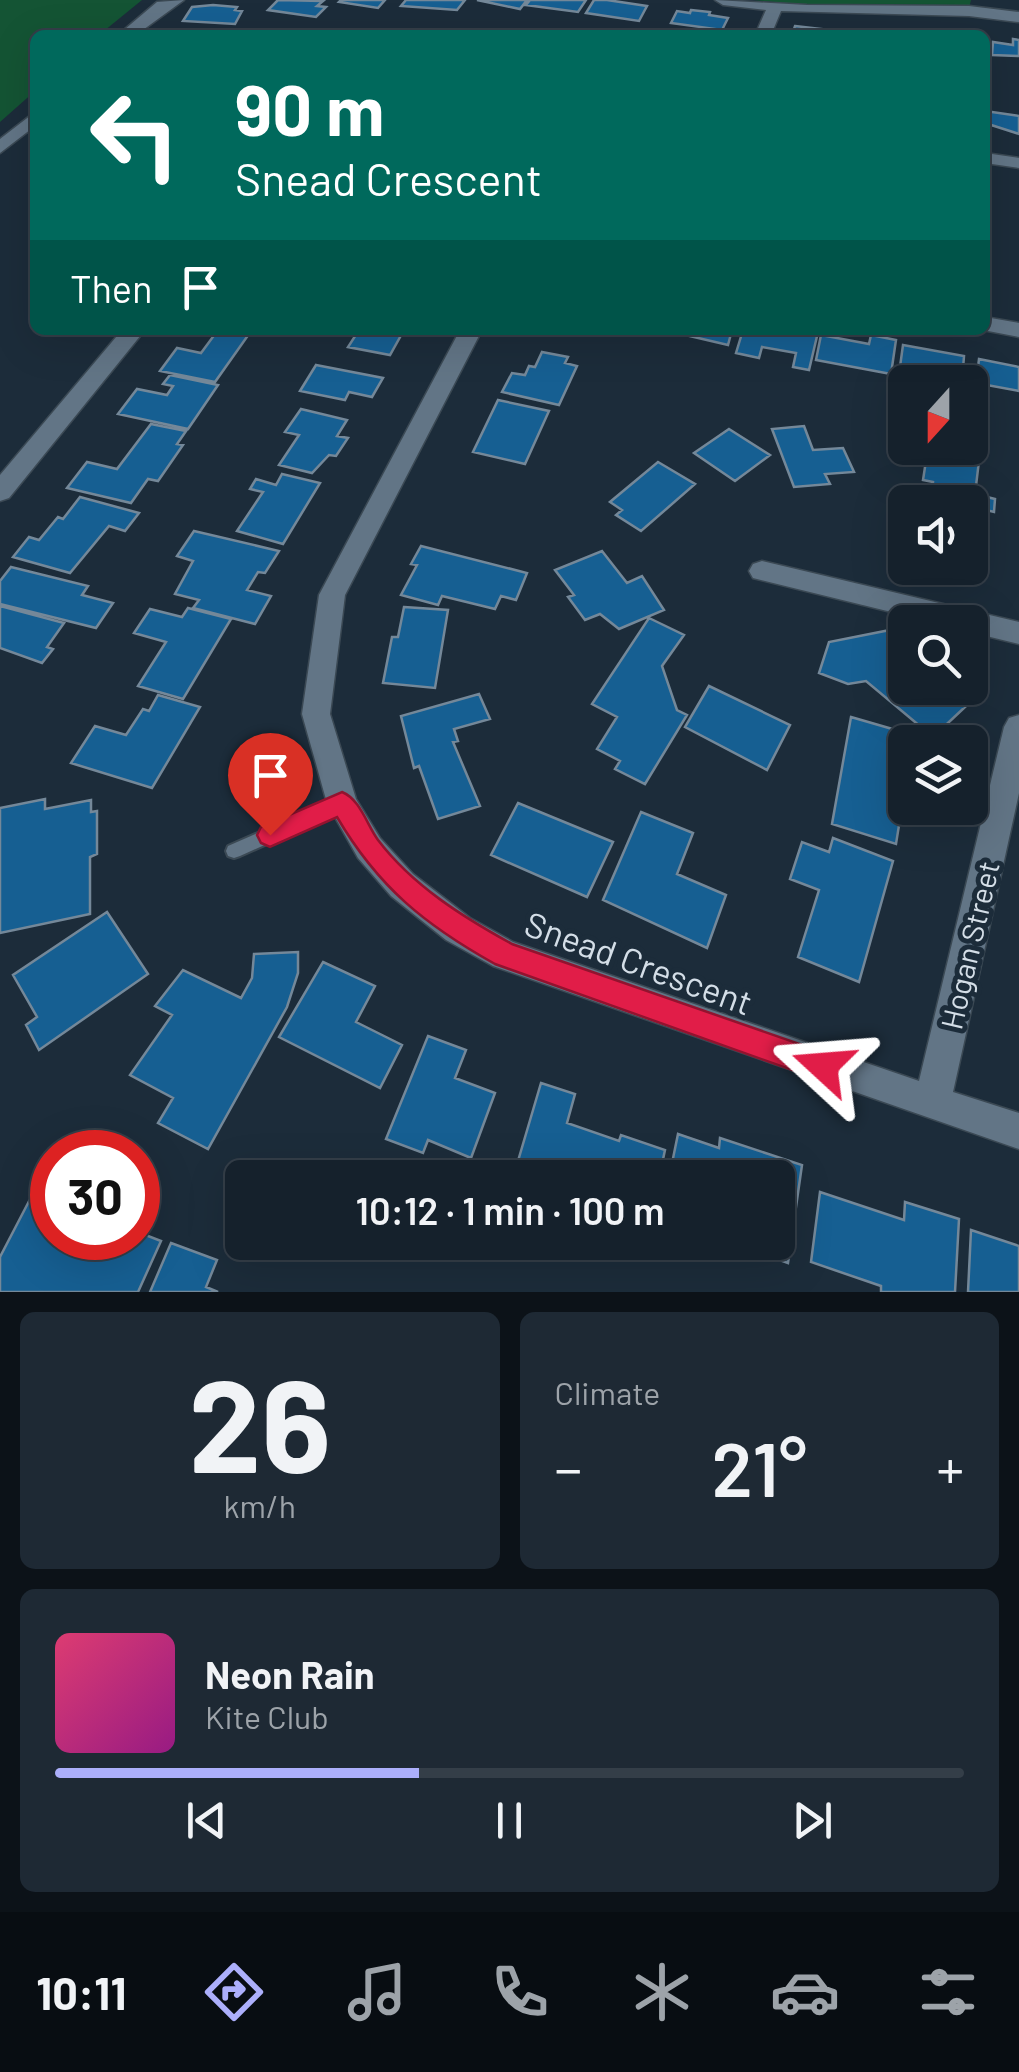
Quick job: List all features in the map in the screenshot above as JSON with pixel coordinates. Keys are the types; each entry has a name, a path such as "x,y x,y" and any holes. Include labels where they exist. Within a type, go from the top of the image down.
{"street":[{"path":"724,0 848,13 969,11 1019,17"},
{"path":"133,30 169,2"},
{"path":"765,30 775,7"},
{"path":"6,142 30,121"},
{"path":"990,159 1019,163"},
{"path":"990,325 1019,330"},
{"path":"0,492 130,335"},
{"name":"Snead Crescent","path":"468,335 332,595 316,714 342,803 369,848 402,885 458,929 505,955 1019,1131"},
{"path":"762,572 1019,633"},
{"name":"Hogan Street","path":"932,1104 1019,727"}],"lane":[{"path":"234,851 342,803"}],"green space":[{"path":"0,0 142,0 105,30 30,30 30,95 0,122"},
{"path":"753,0 971,0 969,8 849,9"}],"building":[{"path":"278,0 323,1 317,6 326,7 316,17 268,10"},
{"path":"341,0 385,0 378,8"},
{"path":"406,0 465,0 457,10 401,6"},
{"path":"477,0 527,0 520,9"},
{"path":"530,0 586,0 578,12 526,5"},
{"path":"594,0 647,6 639,21 586,13"},
{"path":"213,5 242,11 235,24 183,21 192,7"},
{"path":"677,11 728,18 722,30 671,23"},
{"path":"795,26 830,30 794,30"},
{"path":"1013,39 1019,40 1019,56 992,55 993,42 1013,45"},
{"path":"990,112 1019,116 1019,134 990,125"},
{"path":"214,335 248,335 215,382 160,371 177,348 201,353"},
{"path":"356,335 401,335 390,355 348,347"},
{"path":"685,335 731,335 728,345"},
{"path":"741,335 817,335 809,370 793,367 796,353 762,347 759,358 736,353"},
{"path":"821,335 869,344 871,335 896,340 888,373 816,360"},
{"path":"903,345 964,356 963,365 900,365"},
{"path":"542,352 568,357 565,363 577,366 559,405 502,392 512,373 525,375 529,366 535,367"},
{"path":"979,359 1019,367 1019,391 988,385 988,365 978,365"},
{"path":"316,365 383,378 372,397 349,392 345,400 300,391"},
{"path":"170,375 218,385 188,429 118,414 137,389 167,395 173,386 163,384"},
{"path":"498,400 549,411 525,464 473,452"},
{"path":"301,409 347,420 337,436 348,438 336,456 329,455 312,473 279,465 299,435 285,432"},
{"path":"151,424 186,431 177,444 183,445 158,481 148,479 131,503 67,488 87,462 117,469"},
{"path":"804,426 813,450 843,448 854,472 825,474 830,484 794,487 772,429"},
{"path":"729,429 770,455 735,481 694,453"},
{"path":"658,462 695,484 641,531 616,515 622,510 610,502"},
{"path":"925,465 978,465 976,485 933,485 923,480"},
{"path":"282,474 320,483 283,544 237,531 263,492 250,489 256,479 276,485"},
{"path":"80,497 139,513 125,531 109,526 70,573 13,557 29,537 39,540 58,517 63,519"},
{"path":"988,497 995,499 994,512 988,510"},
{"path":"194,531 279,551 265,573 258,572 247,590 271,596 255,624 193,608 199,600 175,594 193,561 177,556"},
{"path":"421,546 527,573 516,600 501,596 495,609 442,596 438,605 401,595 417,565 411,564"},
{"path":"602,551 627,583 642,576 664,610 619,629 600,614 585,620 568,597 574,595 555,570"},
{"path":"11,567 88,586 82,595 113,603 96,628 0,604 0,581"},
{"path":"0,606 64,623 47,647 53,649 42,663 0,648"},
{"path":"404,607 448,610 435,688 383,683 392,637 398,637"},
{"path":"188,608 231,619 183,699 138,686 166,642 134,633 150,609 182,617"},
{"path":"649,618 684,635 662,666 677,710 687,715 645,784 615,769 620,761 597,749 617,717 592,704"},
{"path":"888,630 888,699 866,681 848,684 819,673 829,642"},
{"path":"709,686 790,725 767,770 685,727"},
{"path":"479,694 490,719 454,729 458,741 453,742 480,806 438,819 419,766 414,768 401,716"},
{"path":"158,695 200,707 152,788 71,763 95,726 126,735"},
{"path":"895,705 965,707 946,725 919,725"},
{"path":"851,717 888,728 888,825 899,825 896,844 832,824"},
{"path":"45,799 45,809 91,800 91,812 97,811 97,854 90,857 90,914 0,933 0,808"},
{"path":"518,803 613,842 587,897 491,855"},
{"path":"641,812 693,833 677,874 726,895 707,948 603,900"},
{"path":"833,838 893,861 859,982 798,957 819,890 790,879 802,842 829,852"},
{"path":"107,912 148,974 39,1050 26,1025 37,1017 13,975"},
{"path":"298,952 298,973 287,1007 208,1149 158,1123 173,1098 130,1075 172,1015 155,1006 183,970 241,998 252,978 254,954"},
{"path":"323,962 375,986 356,1022 402,1045 380,1088 279,1037"},
{"path":"428,1036 466,1050 455,1078 495,1093 471,1158 428,1140 423,1153 386,1139"},
{"path":"541,1083 575,1094 567,1123 619,1141 621,1135 665,1150 663,1160 518,1160"},
{"path":"678,1134 719,1148 720,1138 787,1160 673,1160"},
{"path":"795,1163 802,1165 795,1214"},
{"path":"820,1192 904,1220 905,1202 959,1219 955,1292 881,1292 881,1286 811,1262"},
{"path":"30,1199 30,1260 152,1260 138,1292 0,1292 0,1257"},
{"path":"971,1230 1019,1246 1019,1292 968,1292"},
{"path":"171,1243 217,1260 206,1287 218,1292 150,1292"}],"route":[{"path":"270,835 342,803 369,848 402,885 458,929 505,955 823,1066"}]}
